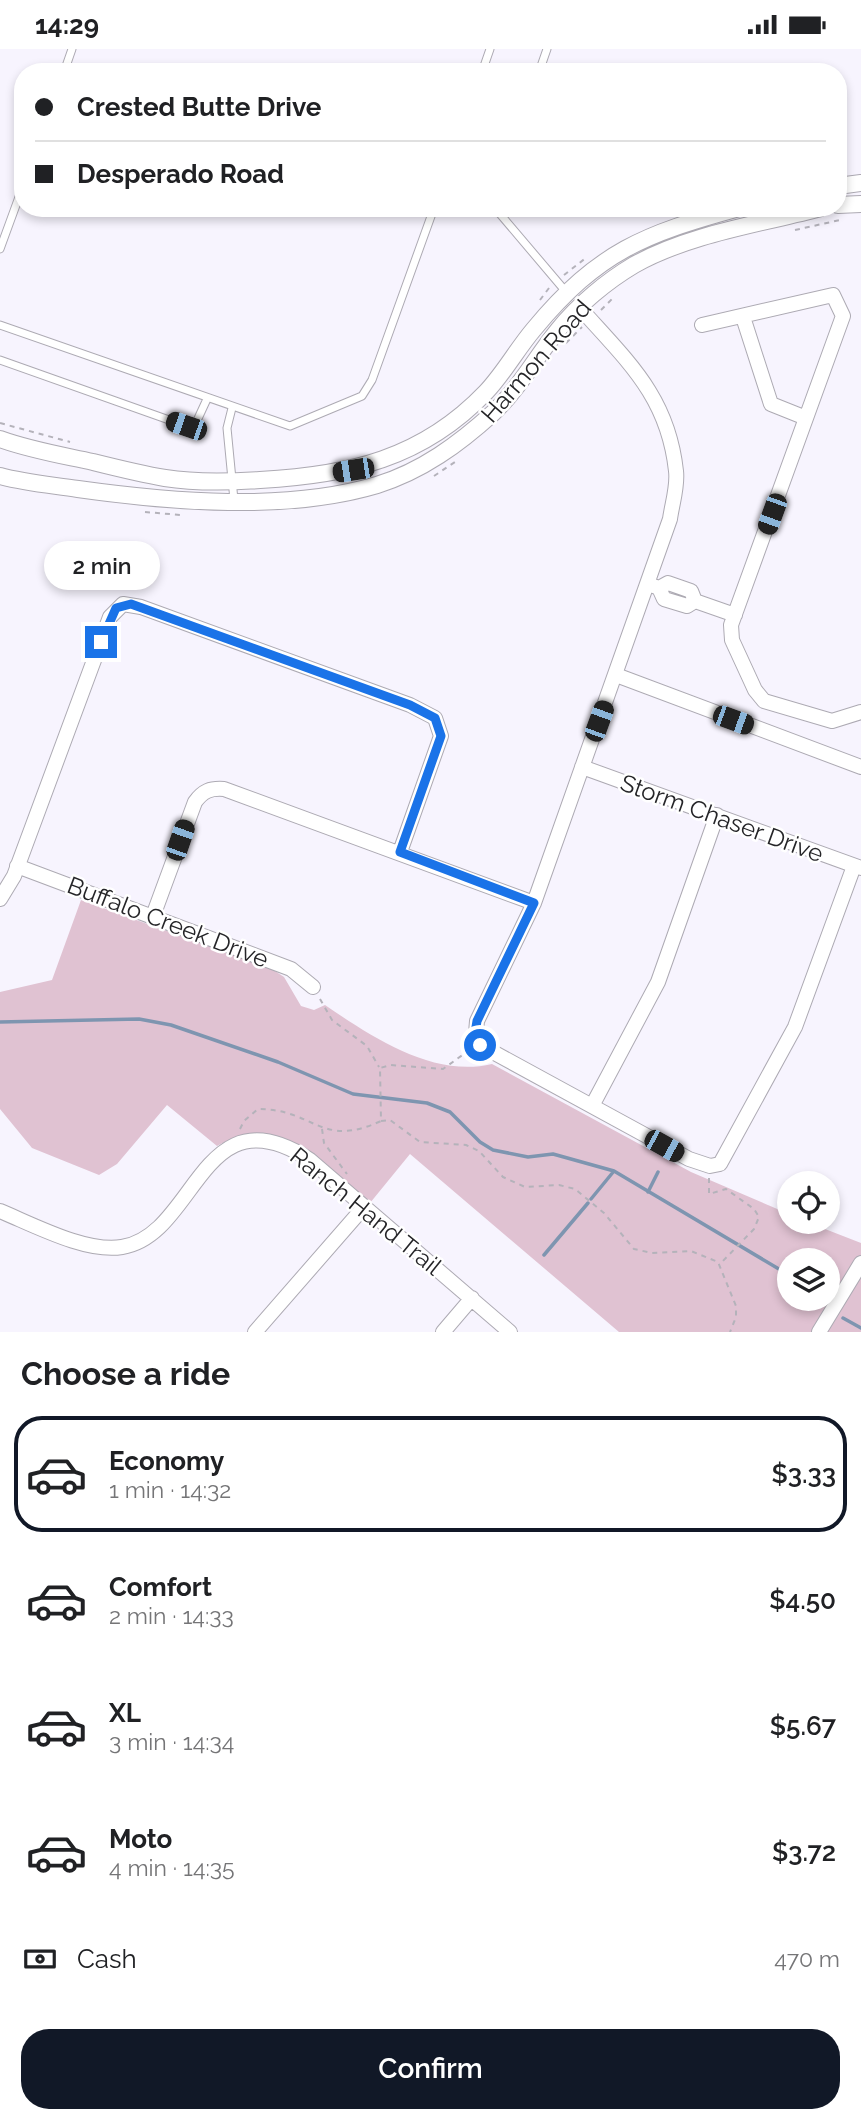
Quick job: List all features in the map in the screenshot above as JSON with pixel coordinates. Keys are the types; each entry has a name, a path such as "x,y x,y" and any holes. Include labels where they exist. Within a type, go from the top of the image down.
{"street":[{"name":"Harmon Road","path":"0,439 167,479 234,482 299,478 353,470 393,457 442,431 486,392 566,292 594,267 633,243 707,217"},
{"name":"Harmon Road","path":"0,476 153,499 234,500 334,494 378,485 418,468 455,446 496,410 559,328 585,314 599,289 635,265 674,247 787,217"},
{"path":"702,325 833,295 843,316 731,625 732,640 755,690 764,701 832,721 861,712"},
{"path":"585,314 646,382 665,422 676,473 670,519 653,586 616,675 534,903 477,1021 475,1033 480,1045 689,1159 710,1166 720,1164 782,1055 858,867"},
{"path":"743,317 771,404 806,418"},
{"path":"653,586 668,583 691,591 695,601 736,615"},
{"path":"0,899 17,866 110,617 122,604 141,607 410,705 435,718 441,736 400,852"},
{"path":"616,675 861,767"},
{"name":"Storm Chaser Drive","path":"582,767 858,867"},
{"path":"153,916 195,802 202,793 213,789 224,789 534,903"},
{"path":"592,1106 658,982 717,815"},
{"name":"Buffalo Creek Drive","path":"17,866 291,969 313,987"},
{"name":"Ranch Hand Trail","path":"243,1143 270,1140 288,1146 340,1186 510,1332"},
{"path":"0,1211 91,1246 124,1247 141,1242 156,1230 219,1155 243,1143"},
{"path":"255,1332 364,1207"},
{"path":"819,1332 861,1263"},
{"path":"443,1332 472,1298"}],"lane":[{"path":"0,249 14,211"},
{"path":"1,328 290,426 362,396 372,380 431,217"},
{"path":"503,217 585,314"},
{"path":"0,360 186,426 195,425 207,399"},
{"path":"232,408 228,428 234,500"}],"path":[{"path":"789,231 826,217"},
{"path":"566,343 585,314 618,292"},
{"path":"432,477 463,456"},
{"path":"143,511 163,515 188,514"},
{"path":"313,987 332,1020 367,1046 380,1068 381,1121"},
{"path":"380,1068 391,1065 443,1069 480,1045"},
{"path":"243,1143 239,1132 244,1121 258,1109 281,1109 323,1128 344,1133 390,1120 420,1142 466,1145 479,1151 503,1177 525,1187 559,1185 575,1189 604,1213 634,1249 652,1253 691,1251 719,1265 736,1306 736,1317 730,1332"},
{"path":"323,1128 324,1143 348,1177 340,1186"},
{"path":"710,1166 709,1194 726,1189 758,1213 758,1222 719,1265"}],"shaded area":[{"path":"81,900 272,969 284,977 301,1006 314,1010 325,1005 383,1041 426,1060 470,1067 492,1064 691,1172 777,1209 777,1234 838,1234 861,1243 861,1332 619,1332 410,1154 370,1203 318,1158 282,1137 262,1134 240,1136 217,1146 167,1105 117,1164 99,1175 32,1148 0,1109 0,992 52,980"}],"waterway":[{"path":"0,1022 139,1019 171,1025 278,1062 353,1094 427,1103 450,1112 480,1142 493,1150 528,1157 553,1154 614,1171 777,1268"},
{"path":"591,1199 614,1171"},
{"path":"648,1192 658,1172"},
{"path":"544,1255 588,1203"},
{"path":"843,1318 861,1328"}],"route":[{"path":"101,642 116,608 122,604 131,604 410,705 435,718 441,736 400,852 534,903 477,1021 475,1033 480,1045"}]}
